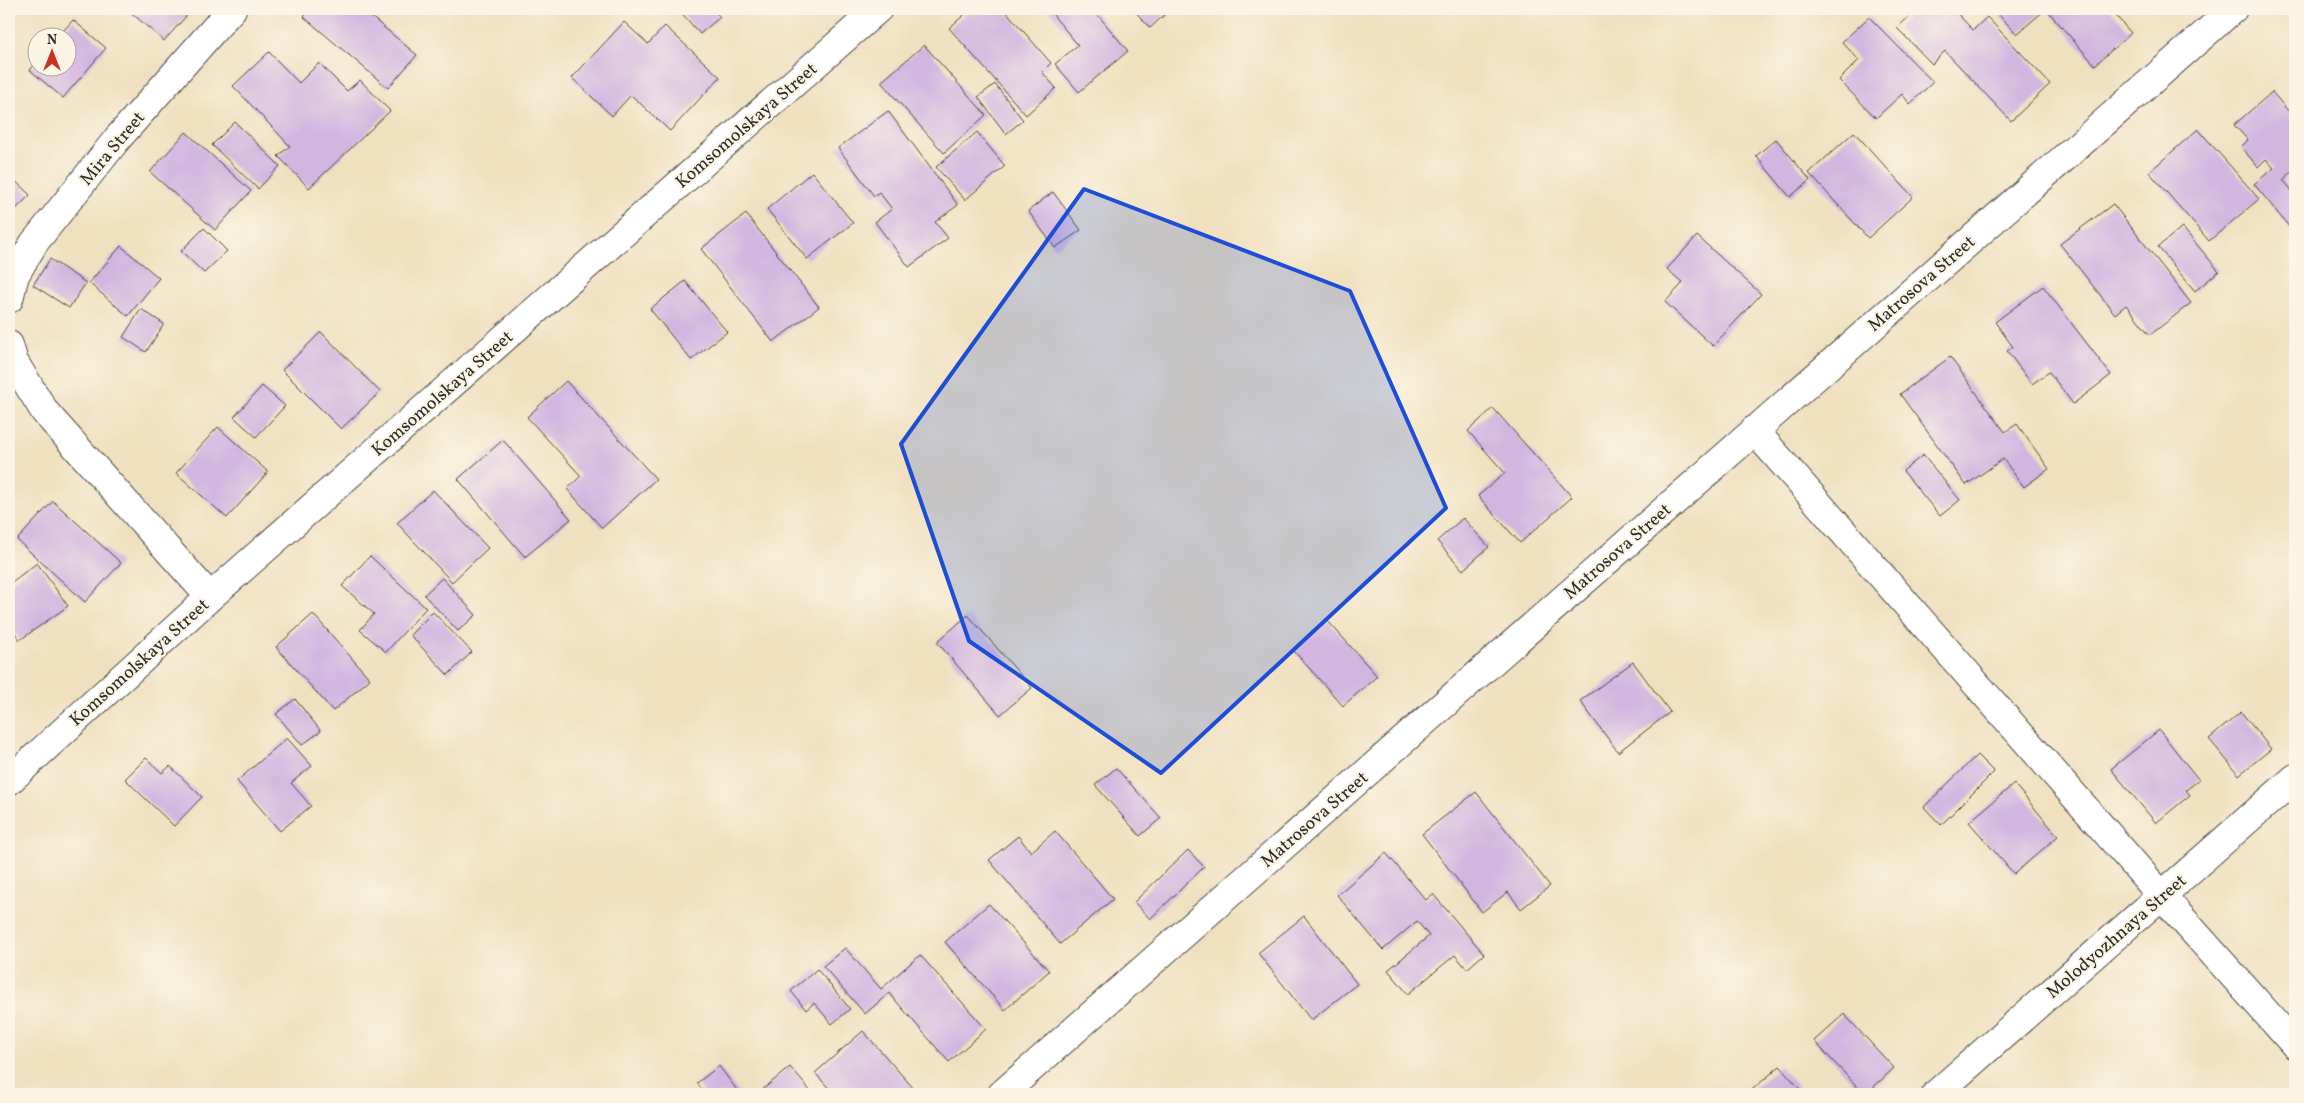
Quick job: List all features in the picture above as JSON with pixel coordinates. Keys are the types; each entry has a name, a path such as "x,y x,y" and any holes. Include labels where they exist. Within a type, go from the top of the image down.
{"street":[{"name":"Mira Street","path":"9,299 15,275 34,243 118,138 232,9"},
{"name":"Komsomolskaya Street","path":"9,781 210,597 878,9"},
{"name":"Matrosova Street","path":"1002,1094 2232,9"},
{"path":"9,345 14,362 45,412 210,597"},
{"path":"1754,430 2162,896 2295,1044"},
{"name":"Molodyozhnaya Street","path":"1936,1094 2295,778"}],"highlighted area":[{"path":"1084,189 1350,291 1446,508 1161,773 969,641 901,444"}],"building":[{"path":"127,9 183,9 189,13 164,41"},
{"path":"310,9 362,9 417,55 388,88 304,17"},
{"path":"678,9 713,9 720,17 700,34"},
{"path":"971,9 1004,9 1051,63 1042,72 1056,88 1026,115 949,28"},
{"path":"1048,9 1103,9 1097,14 1128,51 1079,92 1055,64 1078,45"},
{"path":"1133,9 1171,9 1150,28"},
{"path":"1917,9 1953,9 1973,30 1987,17 2050,84 2011,121 1945,51 1932,64 1897,28"},
{"path":"1993,9 2046,9 2017,34"},
{"path":"2046,9 2110,9 2131,33 2095,65"},
{"path":"1869,17 1933,82 1910,104 1902,94 1876,118 1839,80 1859,60 1842,42"},
{"path":"73,20 106,48 63,98 39,78 78,78 78,28 66,28"},
{"path":"624,22 648,44 665,26 720,77 670,131 631,95 612,116 572,78"},
{"path":"924,45 986,115 944,153 881,82"},
{"path":"269,52 299,83 319,63 347,91 360,80 390,111 309,188 278,156 290,146 233,86"},
{"path":"995,84 1023,120 1006,134 978,97"},
{"path":"2272,92 2295,119 2295,169 2283,180 2295,194 2295,234 2254,184 2274,168 2266,159 2258,167 2241,147 2248,140 2234,125"},
{"path":"888,111 958,205 935,222 948,238 909,267 875,222 892,209 879,192 874,196 838,148"},
{"path":"235,122 280,166 258,189 212,145"},
{"path":"2198,129 2259,199 2209,241 2149,172"},
{"path":"186,132 251,191 215,230 150,172"},
{"path":"977,132 1005,166 965,200 936,167"},
{"path":"1854,132 1913,197 1868,238 1809,173"},
{"path":"1776,139 1810,180 1790,197 1756,156"},
{"path":"812,172 853,223 807,259 767,209"},
{"path":"9,175 30,195 9,216"},
{"path":"1053,192 1081,230 1055,248 1028,211"},
{"path":"2113,204 2191,303 2150,335 2126,305 2115,314 2060,244"},
{"path":"746,214 819,307 773,342 701,249"},
{"path":"2182,227 2219,271 2195,291 2158,247"},
{"path":"204,228 227,251 204,273 181,251"},
{"path":"1697,236 1761,294 1713,346 1665,302 1683,283 1667,269"},
{"path":"121,246 159,278 128,316 89,283"},
{"path":"50,259 86,283 69,308 33,285"},
{"path":"685,281 727,332 691,360 650,309"},
{"path":"2043,286 2111,375 2073,404 2049,372 2032,384 2007,351 2013,347 1995,322"},
{"path":"141,309 164,324 146,352 123,337"},
{"path":"321,332 380,392 341,429 282,370"},
{"path":"1950,357 2005,432 2017,424 2049,469 2024,487 2003,459 1966,485 1900,394"},
{"path":"566,381 656,479 602,528 567,489 581,476 527,417"},
{"path":"262,386 285,406 256,437 234,417"},
{"path":"1493,408 1572,497 1520,543 1478,496 1505,473 1468,431"},
{"path":"218,427 268,472 227,518 176,473"},
{"path":"503,440 571,519 525,557 458,479"},
{"path":"1923,455 1960,500 1940,516 1903,471"},
{"path":"433,490 488,548 452,582 397,523"},
{"path":"53,501 121,563 85,602 17,540"},
{"path":"1463,518 1489,547 1463,570 1437,541"},
{"path":"370,556 426,608 386,652 360,630 374,614 342,586"},
{"path":"37,563 68,606 20,640 9,624 9,584"},
{"path":"442,578 476,615 458,631 424,595"},
{"path":"433,612 472,652 448,675 410,635"},
{"path":"313,614 370,679 333,711 276,647"},
{"path":"968,615 1032,688 1000,715 937,642"},
{"path":"1327,620 1377,676 1343,706 1293,650"},
{"path":"1633,662 1670,712 1618,752 1580,701"},
{"path":"295,699 321,731 302,745 276,714"},
{"path":"2241,712 2271,749 2239,775 2209,739"},
{"path":"2159,730 2199,780 2186,790 2190,795 2156,823 2111,769"},
{"path":"287,738 312,766 291,783 311,806 280,831 237,781"},
{"path":"1977,755 1994,772 1941,825 1924,807"},
{"path":"146,758 162,773 170,766 202,797 174,826 125,779"},
{"path":"1116,768 1161,818 1140,836 1095,785"},
{"path":"2014,784 2058,836 2014,874 1969,822"},
{"path":"1476,792 1550,886 1521,909 1508,892 1482,912 1422,834"},
{"path":"1055,831 1113,899 1060,944 989,860 1018,836 1031,852"},
{"path":"1188,850 1204,867 1150,919 1134,902"},
{"path":"1386,853 1426,900 1433,894 1484,954 1467,969 1455,955 1408,994 1388,970 1429,936 1417,921 1383,950 1337,895"},
{"path":"989,904 1049,971 1005,1010 945,942"},
{"path":"1304,916 1357,984 1311,1020 1258,953"},
{"path":"845,948 881,989 920,955 986,1029 949,1062 889,993 865,1014 823,966"},
{"path":"817,969 850,1009 832,1024 814,1003 806,1010 791,991"},
{"path":"1844,1014 1894,1068 1866,1094 1814,1041"},
{"path":"863,1031 915,1090 910,1094 834,1094 815,1073"},
{"path":"719,1066 740,1094 705,1094 697,1083"},
{"path":"1780,1066 1799,1088 1792,1094 1747,1094"},
{"path":"790,1067 813,1094 765,1094 762,1090"}]}
